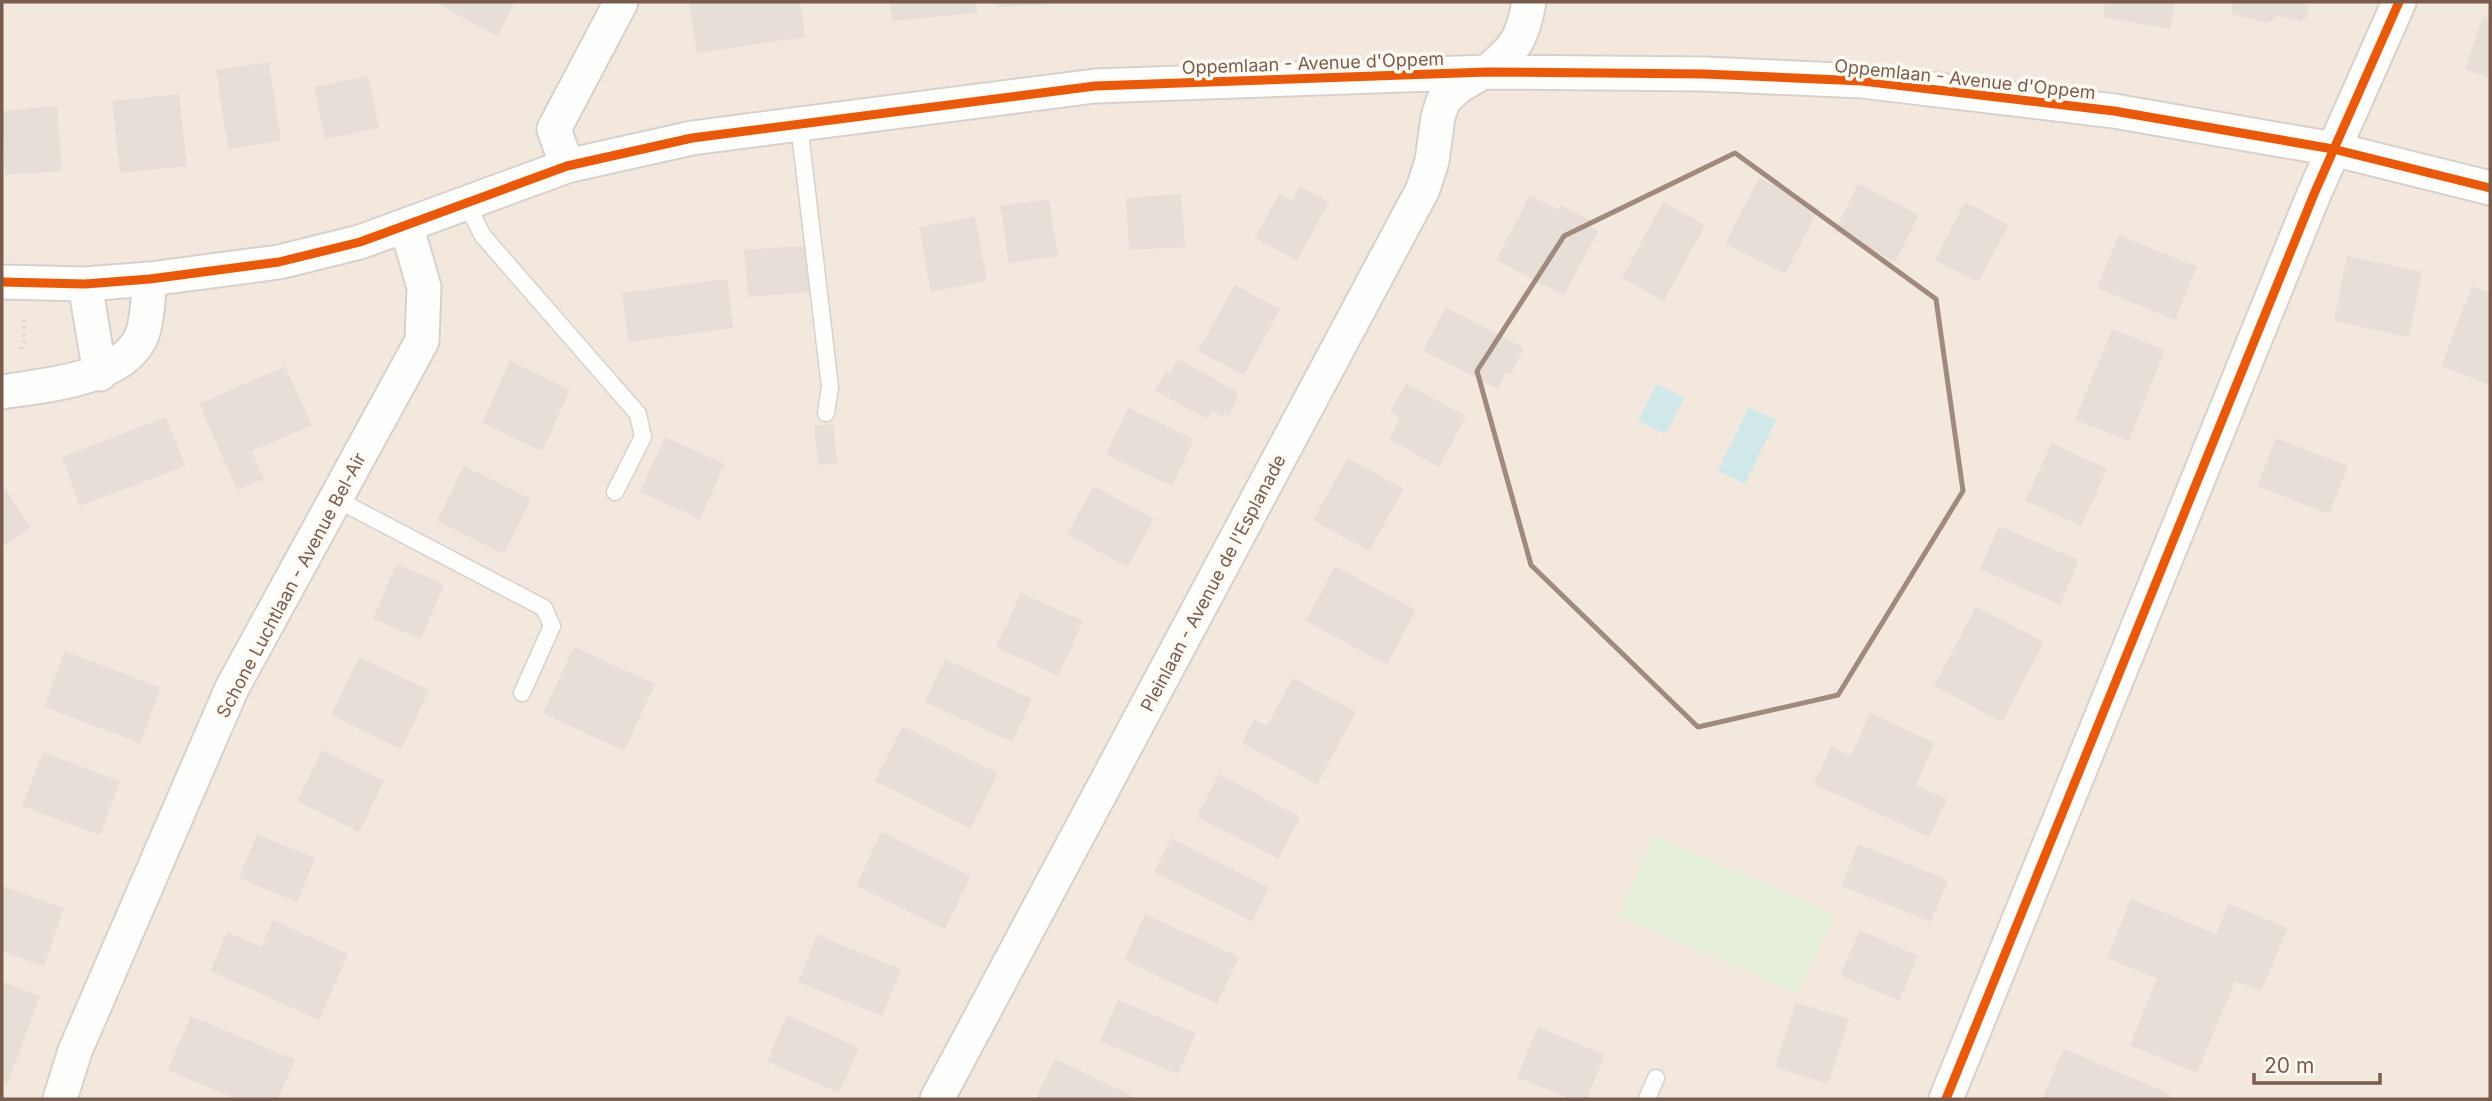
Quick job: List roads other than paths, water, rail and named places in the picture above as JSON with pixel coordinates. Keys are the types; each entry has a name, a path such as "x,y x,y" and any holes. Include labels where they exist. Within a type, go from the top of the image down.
{"street":[{"path":"566,166 554,130 621,2"},
{"name":"Pleinlaan - Avenue de l'Esplanade","path":"937,1099 1423,189 1432,161 1443,100 1458,87 1484,73 1518,43 1529,2"},
{"path":"1946,1099 2333,149 2399,2"},
{"name":"Oppemlaan - Avenue d'Oppem","path":"2,282 85,284 150,279 279,262 360,242 566,166 692,138 1095,86 1484,73 1704,74 1862,81 2114,111 2333,149 2490,188"},
{"name":"Schone Luchtlaan - Avenue Bel-Air","path":"60,1099 75,1051 232,688 422,341 424,286 406,225"},
{"path":"8,391 100,374 126,359 143,334 150,279"},
{"path":"85,284 100,374"}],"lane":[{"path":"799,124 830,387 826,413"},
{"path":"466,203 483,236 638,414 643,437 615,492"},
{"path":"335,499 544,608 552,626 522,693"},
{"path":"1647,1099 1656,1077"}],"water":[{"path":"1657,384 1684,398 1666,434 1638,421"},
{"path":"1749,407 1776,420 1745,484 1718,471"}]}
